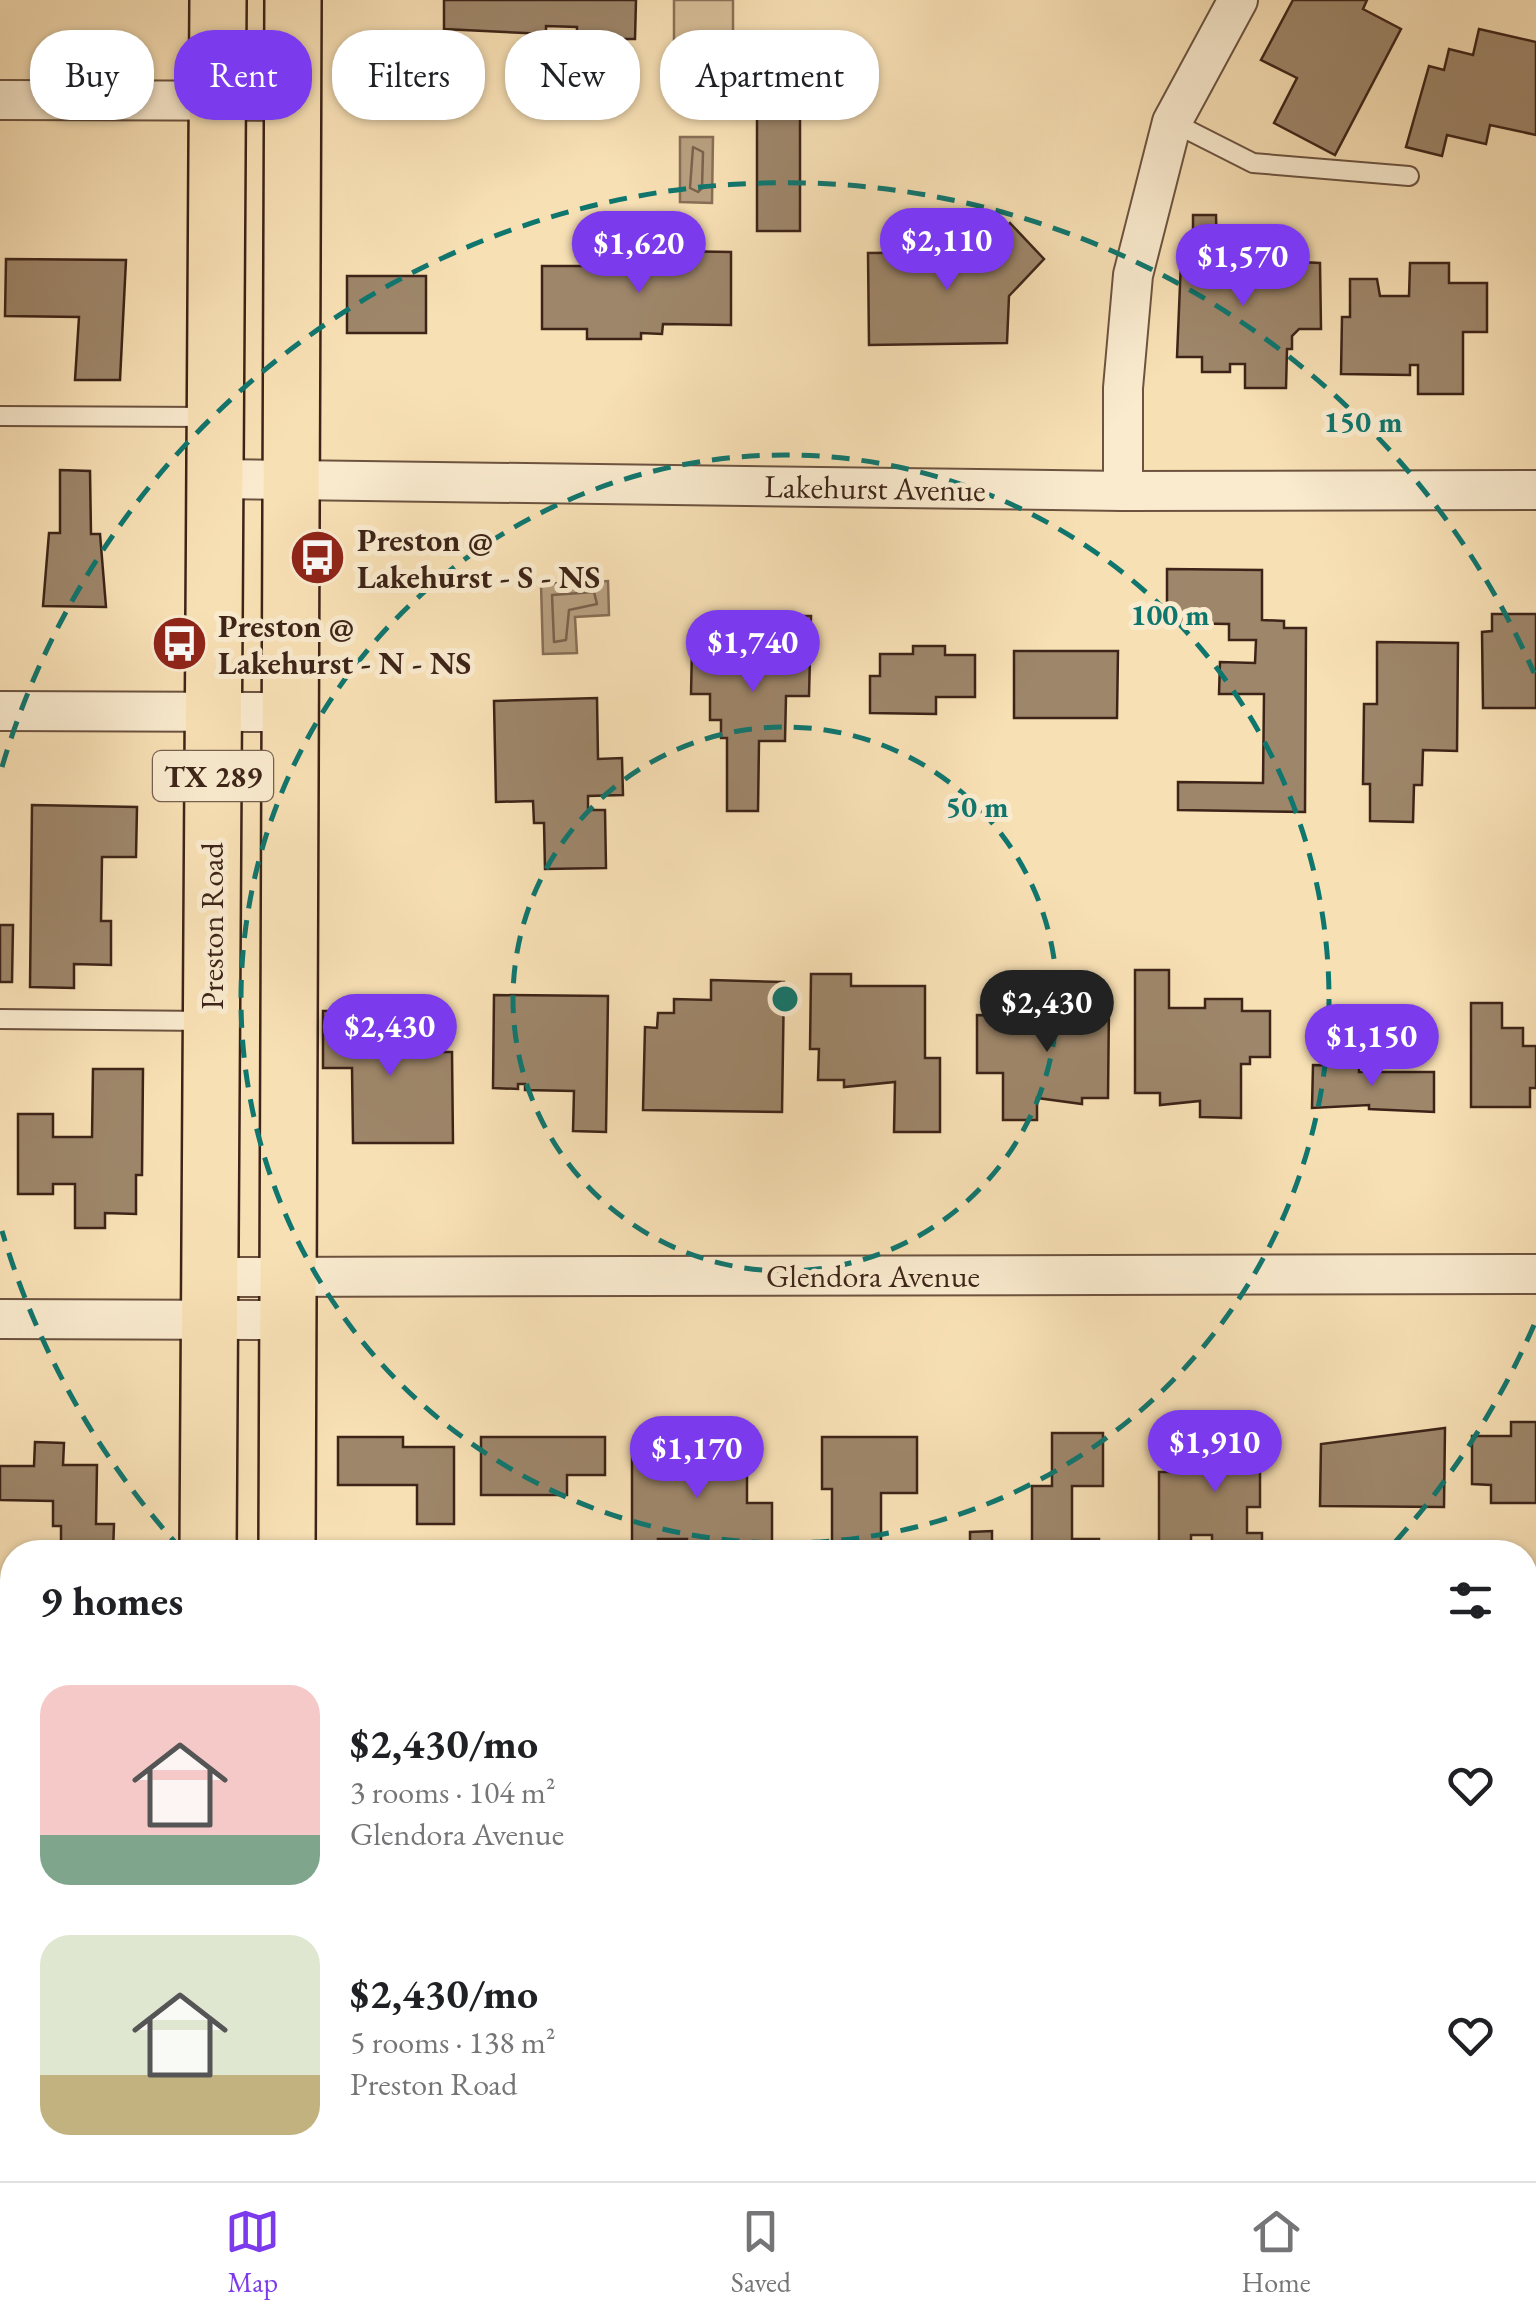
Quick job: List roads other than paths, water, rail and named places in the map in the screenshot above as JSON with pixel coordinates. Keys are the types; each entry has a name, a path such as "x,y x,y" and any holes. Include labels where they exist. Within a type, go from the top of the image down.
{"main road":[{"name":"Preston Road","path":"218,0 218,30"},
{"name":"TX 289","path":"293,0 293,30"},
{"name":"Preston Road","path":"208,1540 218,120"},
{"name":"TX 289","path":"287,1540 293,120"}],"street":[{"path":"1123,491 1123,388 1133,274 1172,122 1238,0"},
{"path":"0,100 174,101"},
{"name":"Lakehurst Avenue","path":"215,479 1123,491 1536,490"},
{"path":"0,711 290,712"},
{"name":"Glendora Avenue","path":"0,1319 210,1299 1536,1274"}],"lane":[{"path":"1172,122 1253,163 1409,176"},
{"path":"0,416 216,417"},
{"path":"0,1018 212,1021"}],"water":[{"path":"680,137 713,137 712,203 680,202"},
{"path":"608,581 609,615 575,617 577,653 543,654 541,584"}],"place":[{"name":"Preston @ Lakehurst - S - NS","path":"318,558"},
{"name":"Preston @ Lakehurst - N - NS","path":"179,644"}]}
